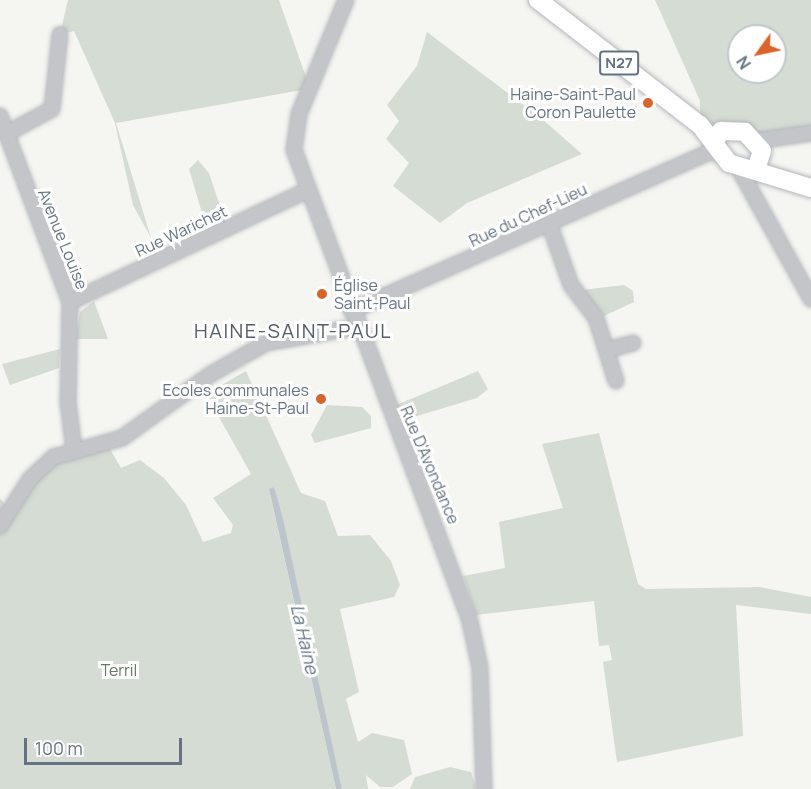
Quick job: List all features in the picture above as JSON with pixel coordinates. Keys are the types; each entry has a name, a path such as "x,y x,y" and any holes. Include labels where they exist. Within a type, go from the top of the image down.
{"main road":[{"name":"N27","path":"538,0 700,125 718,143 752,165 811,188"},
{"path":"718,143 740,130 755,141 752,165"}],"street":[{"name":"Rue D'Avondance","path":"346,0 299,114 294,150 306,191 354,319 470,617 480,668 484,789"},
{"path":"3,132 52,109 60,34"},
{"name":"Avenue Louise","path":"0,116 3,132 70,302 68,393 74,450"},
{"path":"755,141 811,133"},
{"name":"Rue du Chef-Lieu","path":"0,526 30,479 54,457 122,438 251,350 316,334 354,319 549,223 709,152 718,143"},
{"path":"752,165 811,299"},
{"name":"Rue Warichet","path":"70,302 306,191"},
{"path":"549,223 571,285 596,318 616,381"},
{"path":"607,350 633,343"}],"green space":[{"path":"68,0 279,0 307,80 302,90 116,123 151,238 133,205 115,123 74,31 60,34"},
{"path":"655,0 811,0 811,133 776,136 700,125 700,101"},
{"path":"427,32 542,119 582,154 467,203 440,223 393,186 409,163 386,139 399,121 387,105 417,66"},
{"path":"198,160 209,173 225,221 207,230 189,169"},
{"path":"624,285 633,291 634,302 604,316 582,290"},
{"path":"94,301 108,339 76,339 80,312"},
{"path":"60,349 59,368 10,385 2,364"},
{"name":"Terril","path":"246,371 301,493 325,501 338,536 370,535 391,561 400,585 394,597 340,609 359,692 346,699 358,742 372,733 404,740 412,774 393,787 380,787 366,775 368,789 342,789 274,487 269,490 336,789 0,789 0,498 9,510 39,469 107,444 121,468 140,460 164,478 186,505 203,542 231,533 233,525 213,498 251,474 206,394"},
{"path":"478,371 488,389 477,398 400,421 394,406"},
{"path":"327,405 362,407 371,416 371,428 315,443 311,435"},
{"path":"599,433 638,584 646,589 760,587 811,597 811,614 736,605 743,736 617,762 603,662 612,660 609,645 599,646 594,601 476,615 463,576 505,568 499,522 563,508 542,444"},
{"path":"450,767 471,772 476,789 410,789 415,777"}],"water":[{"name":"La Haine","path":"274,487 342,789 336,789 269,489"}],"place":[{"name":"Haine-Saint-Paul Coron Paulette","path":"648,103"},
{"name":"Église Saint-Paul","path":"322,294"},
{"name":"Ecoles communales Haine-St-Paul","path":"321,399"}],"district":[{"name":"HAINE-SAINT-PAUL","path":"293,330"}]}
